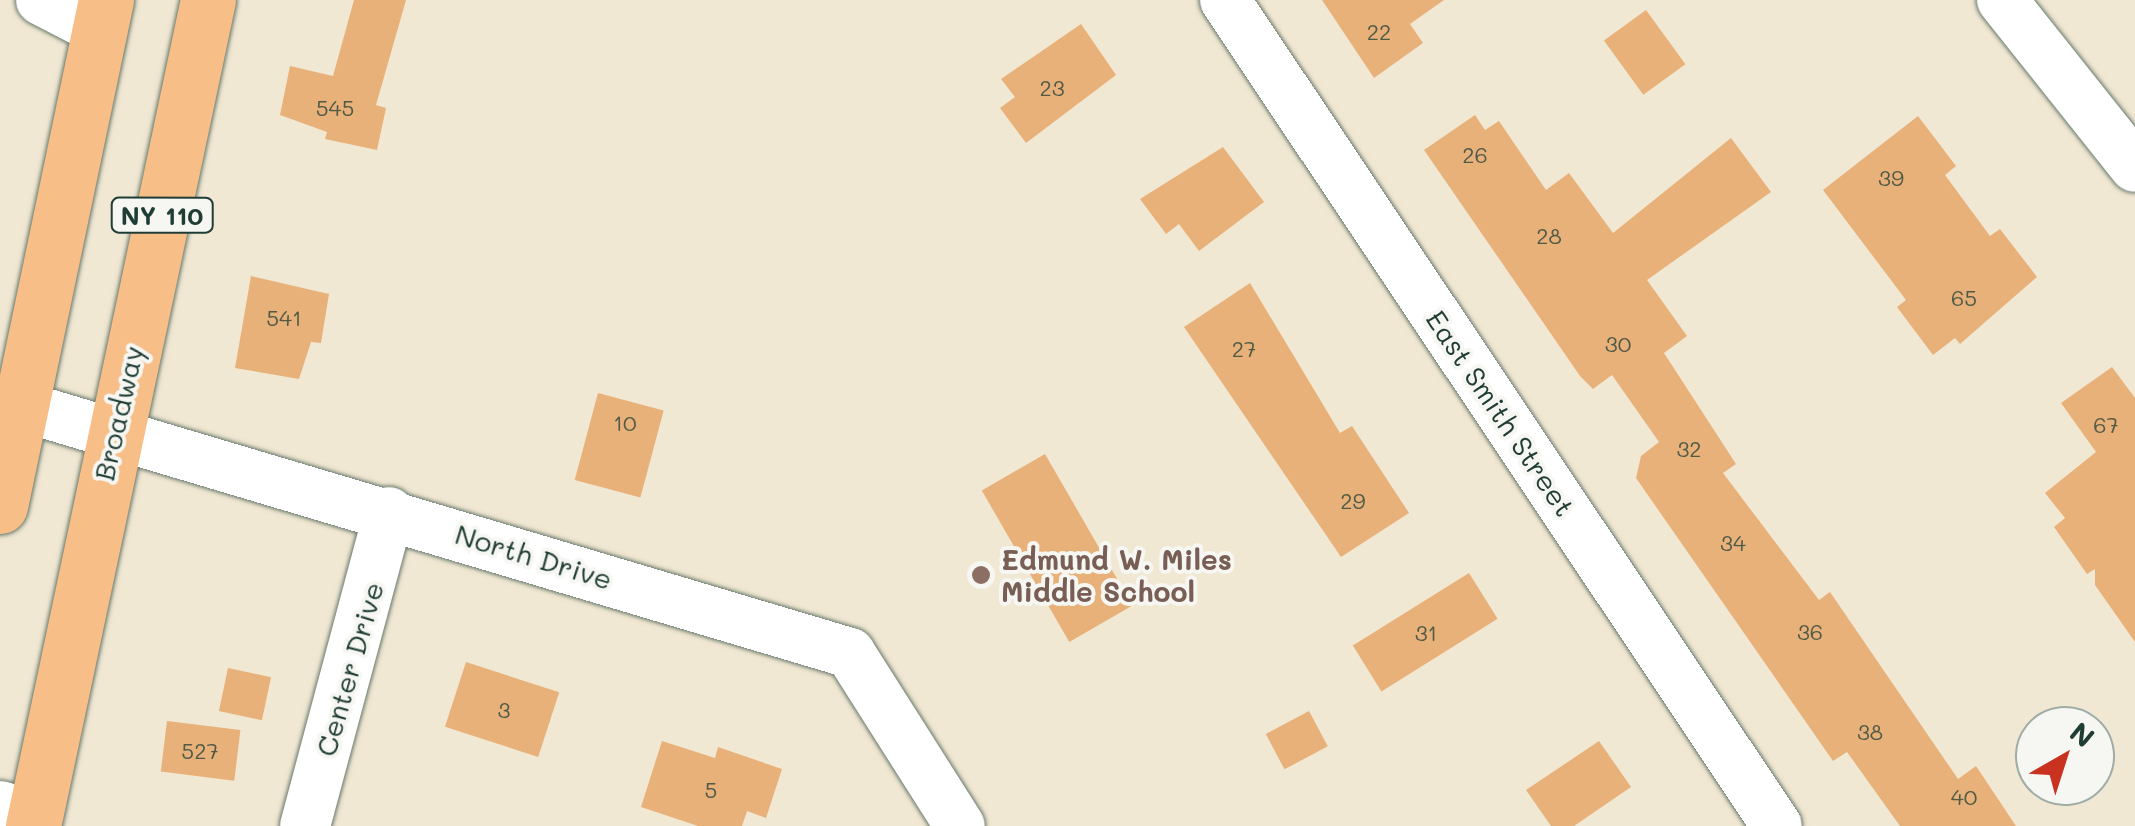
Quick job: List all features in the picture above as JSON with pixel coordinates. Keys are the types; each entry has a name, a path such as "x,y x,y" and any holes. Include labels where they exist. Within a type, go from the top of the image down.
{"main road":[{"name":"Broadway","path":"23,816 208,0"},
{"path":"0,506 102,15"}],"street":[{"path":"41,0 102,15"},
{"name":"East Smith Street","path":"1225,0 1777,826"},
{"path":"2002,0 2135,167"},
{"name":"North Drive","path":"21,406 389,512 850,653 960,826"},
{"name":"Center Drive","path":"306,826 389,512"}],"building":[{"path":"354,0 406,0 376,105 386,108 377,150 325,139 327,132 280,115 290,66 333,76"},
{"path":"1322,0 1444,0 1410,24 1423,43 1374,78"},
{"path":"1646,10 1685,64 1643,95 1604,41"},
{"path":"1081,24 1116,75 1026,143 1000,108 1015,97 1001,79"},
{"path":"1475,115 1485,130 1499,121 1546,190 1569,173 1613,233 1731,138 1771,192 1647,280 1687,336 1664,353 1736,464 1723,473 1819,600 1830,592 1958,779 1976,766 2016,826 1900,826 1847,752 1833,761 1636,478 1641,456 1659,442 1612,375 1593,389 1580,376 1424,150"},
{"path":"1918,116 1956,166 1945,175 1990,236 2000,229 2037,277 1960,344 1955,338 1933,355 1897,307 1906,300 1823,190"},
{"path":"1223,147 1264,202 1199,251 1179,224 1166,234 1140,199"},
{"path":"251,276 329,294 321,343 311,342 299,379 235,368"},
{"path":"1250,283 1340,433 1352,426 1409,513 1341,557 1184,327"},
{"path":"2112,367 2135,398 2135,642 2095,585 2095,569 2087,574 2054,527 2065,518 2045,493 2096,452 2061,403"},
{"path":"598,393 664,411 640,498 575,480"},
{"path":"1045,454 1132,606 1069,642 982,490"},
{"path":"1469,573 1498,619 1381,691 1353,646"},
{"path":"466,662 559,692 538,757 445,727"},
{"path":"228,668 271,677 262,720 219,711"},
{"path":"1309,711 1328,746 1285,769 1266,734"},
{"path":"167,721 240,730 234,781 161,772"},
{"path":"662,741 715,758 718,747 782,769 766,818 747,811 742,826 698,826 641,807"},
{"path":"1599,741 1631,787 1574,826 1551,826 1526,790"}],"place":[{"name":"Edmund W. Miles Middle School","path":"981,575"}]}
